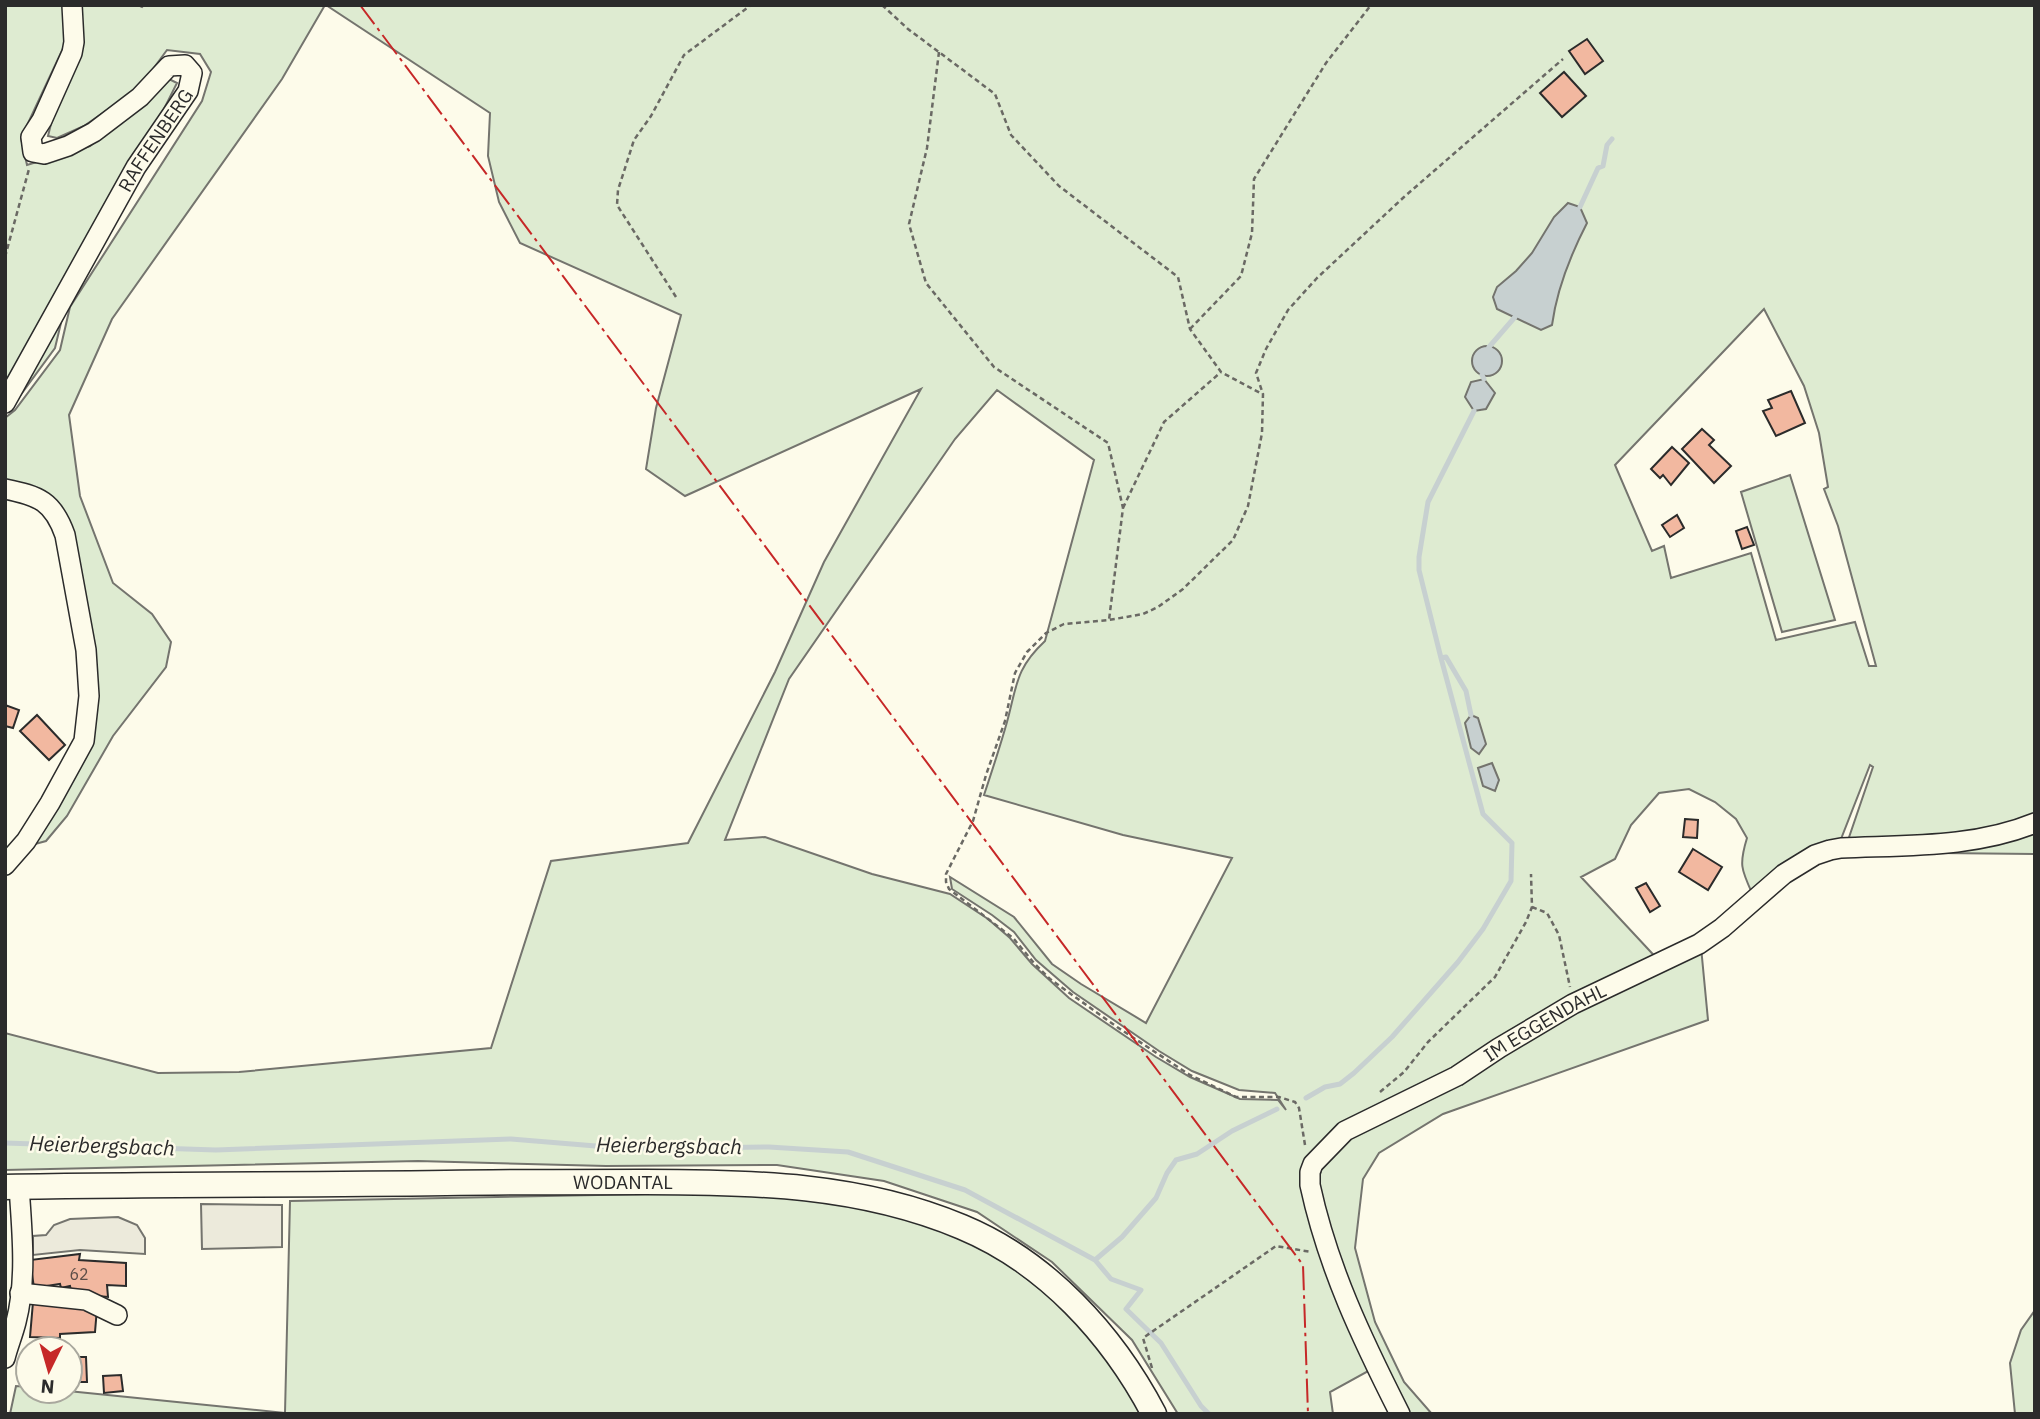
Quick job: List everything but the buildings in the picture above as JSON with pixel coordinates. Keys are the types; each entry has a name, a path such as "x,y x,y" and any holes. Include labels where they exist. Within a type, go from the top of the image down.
{"main road":[{"name":"WODANTAL","path":"12,1187 735,1182 809,1188 868,1197 925,1212 964,1227 999,1245 1041,1275 1077,1307 1106,1339 1131,1373 1154,1414"}],"street":[{"path":"33,152 31,137 42,120 72,54 72,5"},
{"name":"RAFFENBERG","path":"5,403 136,167 188,91 192,73 185,65 169,66 140,97 94,132 68,146 44,154 33,152"},
{"path":"5,489 43,501 53,510 60,522 65,535 86,650 89,696 84,741 44,813 26,841 5,865"},
{"name":"IM EGGENDAHL","path":"1310,1172 1318,1157 1345,1131 1457,1076 1509,1041 1573,1004 1699,944 1784,874 1815,855 1841,848 1962,842 1995,836 2035,823"},
{"path":"1310,1172 1314,1204 1328,1254 1359,1331 1400,1414"},
{"path":"5,1358 16,1321 22,1245 12,1187"},
{"path":"20,1293 86,1300 117,1315"}],"path":[{"path":"676,297 617,205 618,190 634,140 651,116 684,55 751,5"},
{"path":"882,5 908,29 995,94 1011,135 1059,186 1178,276 1190,330 1221,372 1263,394"},
{"path":"1190,330 1241,276 1252,233 1254,179 1326,63 1371,5"},
{"path":"939,52 927,148 908,224 926,284 994,367 1108,443 1123,508"},
{"path":"1310,1172 1299,1108 1295,1102 1279,1097 1236,1097 1190,1075 1127,1034 1050,979 1013,937 953,892 946,882 947,871 973,821 1005,721 1013,679 1021,660 1032,646 1053,628 1073,622 1109,620 1143,614 1183,589 1233,540 1248,506 1262,433 1263,394 1256,373 1288,310 1317,278 1404,197 1563,59"},
{"path":"5,257 33,152"},
{"path":"1109,620 1123,508 1164,422 1221,372"},
{"path":"1373,1099 1404,1072 1428,1042 1495,977 1532,907 1531,874"},
{"path":"1532,907 1547,914 1559,936 1573,1004"},
{"path":"1143,1338 1276,1246 1328,1254"}],"green space":[{"path":"5,5 65,5 66,42 21,138 27,165 90,146 169,79 177,83 65,306 55,348 5,413"},
{"path":"70,5 325,5 282,79 112,319 69,415 80,496 113,583 152,614 171,642 166,667 113,736 67,816 46,841 28,846 88,742 59,508 5,484 5,418 15,410 60,350 70,307 202,101 211,72 200,54 167,50 139,88 84,126 57,138 48,136 71,43"},
{"path":"326,5 2035,5 2035,854 1844,852 1873,767 1870,765 1839,844 1752,893 1742,866 1747,838 1736,819 1715,802 1689,789 1659,793 1631,825 1615,859 1581,877 1662,964 1701,947 1708,1020 1443,1114 1379,1153 1363,1179 1355,1248 1375,1322 1404,1382 1432,1414 1404,1414 1368,1346 1317,1185 1323,1164 1307,1172 1372,1369 1330,1392 1333,1414 1178,1414 1132,1340 1052,1262 977,1212 884,1181 777,1165 606,1166 418,1161 5,1170 5,1033 158,1073 239,1072 491,1048 551,861 688,843 775,672 824,562 921,389 685,496 646,469 656,408 681,315 520,243 499,202 488,156 490,113","holes":["1764,309 1804,386 1819,433 1828,487 1824,489 1838,526 1876,666 1869,666 1855,622 1776,640 1751,553 1671,578 1664,546 1652,551 1615,465","997,390 1094,460 1045,641 1028,660 1018,678 984,795 1123,835 1232,858 1146,1023 1052,964 1014,917 950,877 952,889 1014,932 1036,960 1073,992 1159,1051 1192,1071 1239,1090 1275,1093 1286,1110 1278,1100 1240,1099 1190,1077 1156,1057 1069,998 1032,964 1010,938 988,919 950,894 872,874 765,837 725,840 789,679 955,439"]},
{"path":"1790,475 1835,620 1782,632 1741,492"},
{"path":"699,1193 846,1204 914,1221 962,1238 1008,1264 1088,1330 1147,1414 10,1414 14,1395 14,1405 84,1405 84,1393 285,1413 290,1201"},
{"path":"2035,1310 2035,1414 2015,1414 2010,1363 2021,1330"}],"shaded area":[{"path":"1568,203 1580,207 1587,223 1565,272 1552,325 1541,330 1497,309 1493,297 1497,287 1532,253 1554,217"},
{"path":"1487,346 1493,347 1501,355 1501,367 1493,375 1487,376 1481,375 1473,367 1472,361 1473,355 1481,347"},
{"path":"1484,379 1495,393 1486,409 1474,411 1465,397 1471,382"},
{"path":"1471,715 1478,718 1486,744 1479,754 1471,748 1465,723"},
{"path":"1492,763 1499,780 1495,791 1483,786 1478,768"},
{"path":"201,1204 282,1205 282,1247 202,1249"},
{"path":"118,1217 137,1225 145,1238 145,1254 80,1250 33,1255 33,1236 46,1235 54,1225 70,1219"}],"waterway":[{"path":"1580,207 1598,168 1603,166 1607,145 1612,139"},
{"path":"1489,347 1515,317"},
{"path":"1482,375 1484,379"},
{"path":"1306,1098 1325,1087 1340,1084 1392,1037 1458,962 1483,929 1511,881 1512,843 1483,814 1419,570 1428,502 1474,411"},
{"path":"1441,658 1446,657 1466,691 1471,715"},
{"path":"1095,1260 1122,1237 1156,1198 1176,1160 1197,1154 1232,1131 1277,1109"},
{"name":"Heierbergsbach","path":"5,1143 216,1150 511,1139 632,1149 769,1147 848,1152 965,1190 1095,1260 1111,1279 1141,1290 1126,1309 1161,1343 1201,1406 1209,1414"}],"power":[{"path":"360,5 1303,1265 1308,1414"}]}
